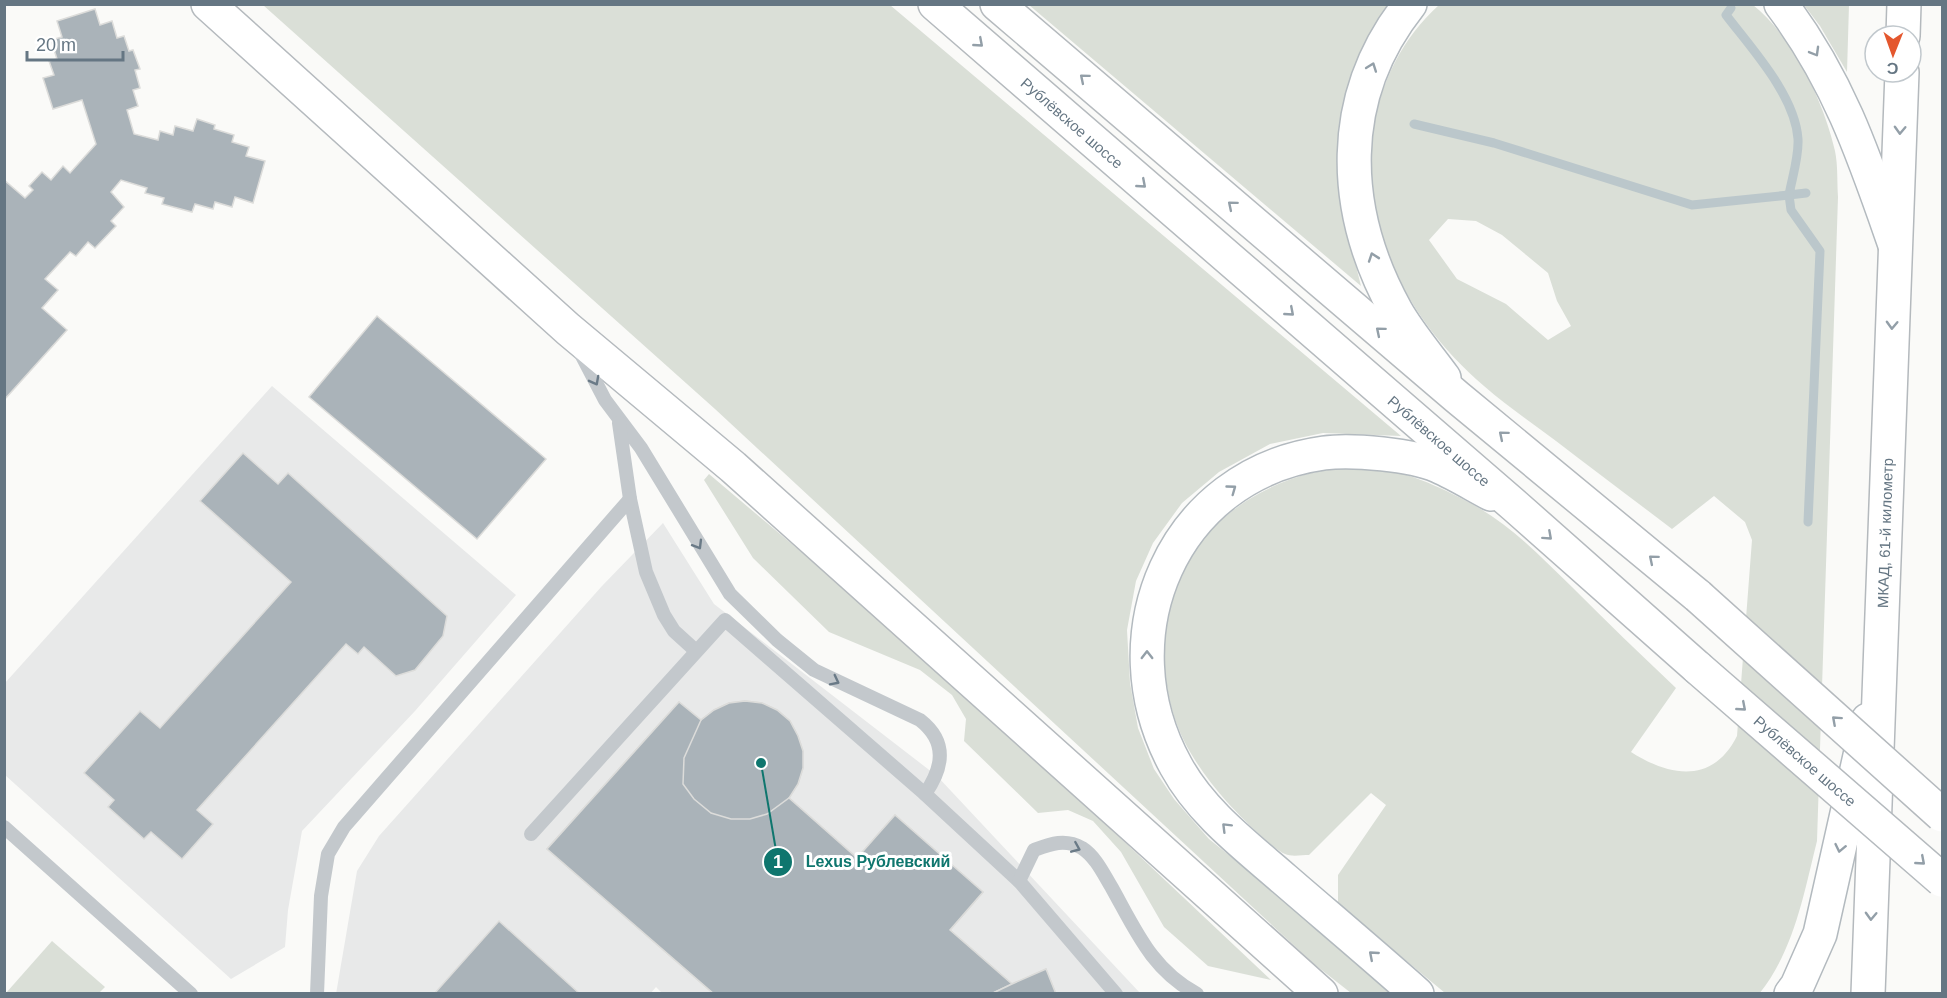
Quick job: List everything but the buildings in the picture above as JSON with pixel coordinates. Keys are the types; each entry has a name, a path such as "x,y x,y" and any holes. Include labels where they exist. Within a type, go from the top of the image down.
{"main road":[{"path":"208,4 568,329 733,467 1321,993"},
{"name":"Рублёвское шоссе","path":"935,4 1515,506 1942,880"},
{"path":"997,4 1457,396 1698,596 1942,815"},
{"path":"1410,4 1392,28 1373,61 1360,102 1353,152 1359,205 1372,259 1397,312 1457,396"},
{"path":"1781,4 1806,38 1842,103 1856,134 1895,247"},
{"path":"1903,24 1904,4"},
{"name":"МКАД, 61-й километр","path":"1868,993 1902,84"},
{"path":"1417,993 1229,831 1199,800 1176,766 1158,724 1147,677 1147,633 1154,595 1172,554 1200,515 1234,486 1277,464 1325,453 1376,453 1436,465 1515,506"},
{"path":"1791,993 1797,986 1820,934 1880,668"}],"lane":[{"path":"568,329 605,400 641,448 730,594 777,640 814,670 920,720 932,730 938,745 940,763 937,776 925,794"},
{"path":"617,418 623,438 630,500 646,572 664,615 674,631 696,651"},
{"path":"317,993 321,896 328,854 344,827 630,500"},
{"path":"531,834 725,620 925,794 1019,881 1116,993"},
{"path":"4,827 191,993"},
{"path":"1019,881 1034,850 1057,841 1082,848 1098,865 1151,956 1175,982 1197,993"}],"shaded area":[{"path":"263,5 890,5 1401,436 1323,433 1270,444 1219,472 1182,503 1153,543 1136,581 1127,630 1130,683 1138,728 1154,769 1174,799 1209,839 1399,993 1351,993 1314,964 715,409"},
{"path":"1029,5 1389,5 1361,51 1345,102 1340,129 1339,183 1361,286"},
{"path":"1439,5 1753,5 1768,18 1794,52 1815,92 1830,132 1836,156 1838,197 1817,841 1802,901 1789,940 1771,977 1759,994 1445,993 1338,904 1338,875 1386,805 1371,793 1309,855 1285,854 1255,830 1219,792 1189,751 1178,728 1166,683 1164,650 1167,618 1175,588 1189,560 1207,534 1231,512 1260,493 1285,481 1325,470 1367,468 1408,475 1421,480 1447,491 1500,521 1537,553 1676,688 1631,752 1661,767 1675,771 1690,771 1703,769 1716,762 1737,736 1752,540 1745,522 1714,496 1672,529 1484,386 1434,334 1413,304 1396,272 1382,238 1374,203 1370,168 1373,131 1387,78 1404,46","holes":["1448,219 1476,221 1502,235 1548,273 1557,301 1571,326 1548,340 1506,304 1457,279 1429,240"]},
{"path":"1804,5 1849,5 1847,72 1820,26"},
{"path":"272,386 516,595 415,711 302,831 288,910 285,947 231,979 5,775 5,683"},
{"path":"709,474 956,683 1271,980 1208,966 1164,927 1121,852 1093,821 1068,810 1038,813 964,741 966,719 952,695 920,670 829,632 753,558 704,480"},
{"path":"663,523 714,604 937,776 1140,993 663,994 656,987 650,994 336,994 357,871 379,836 602,586"},
{"path":"52,941 105,987 99,993 6,993"}],"waterway":[{"path":"1731,8 1726,15 1759,57 1789,106 1798,139 1789,195 1806,193"},
{"path":"1414,124 1494,143 1692,205 1789,195 1791,210 1820,251 1808,522"}],"place":[{"name":"Lexus Рублевский","path":"761,763"}]}
